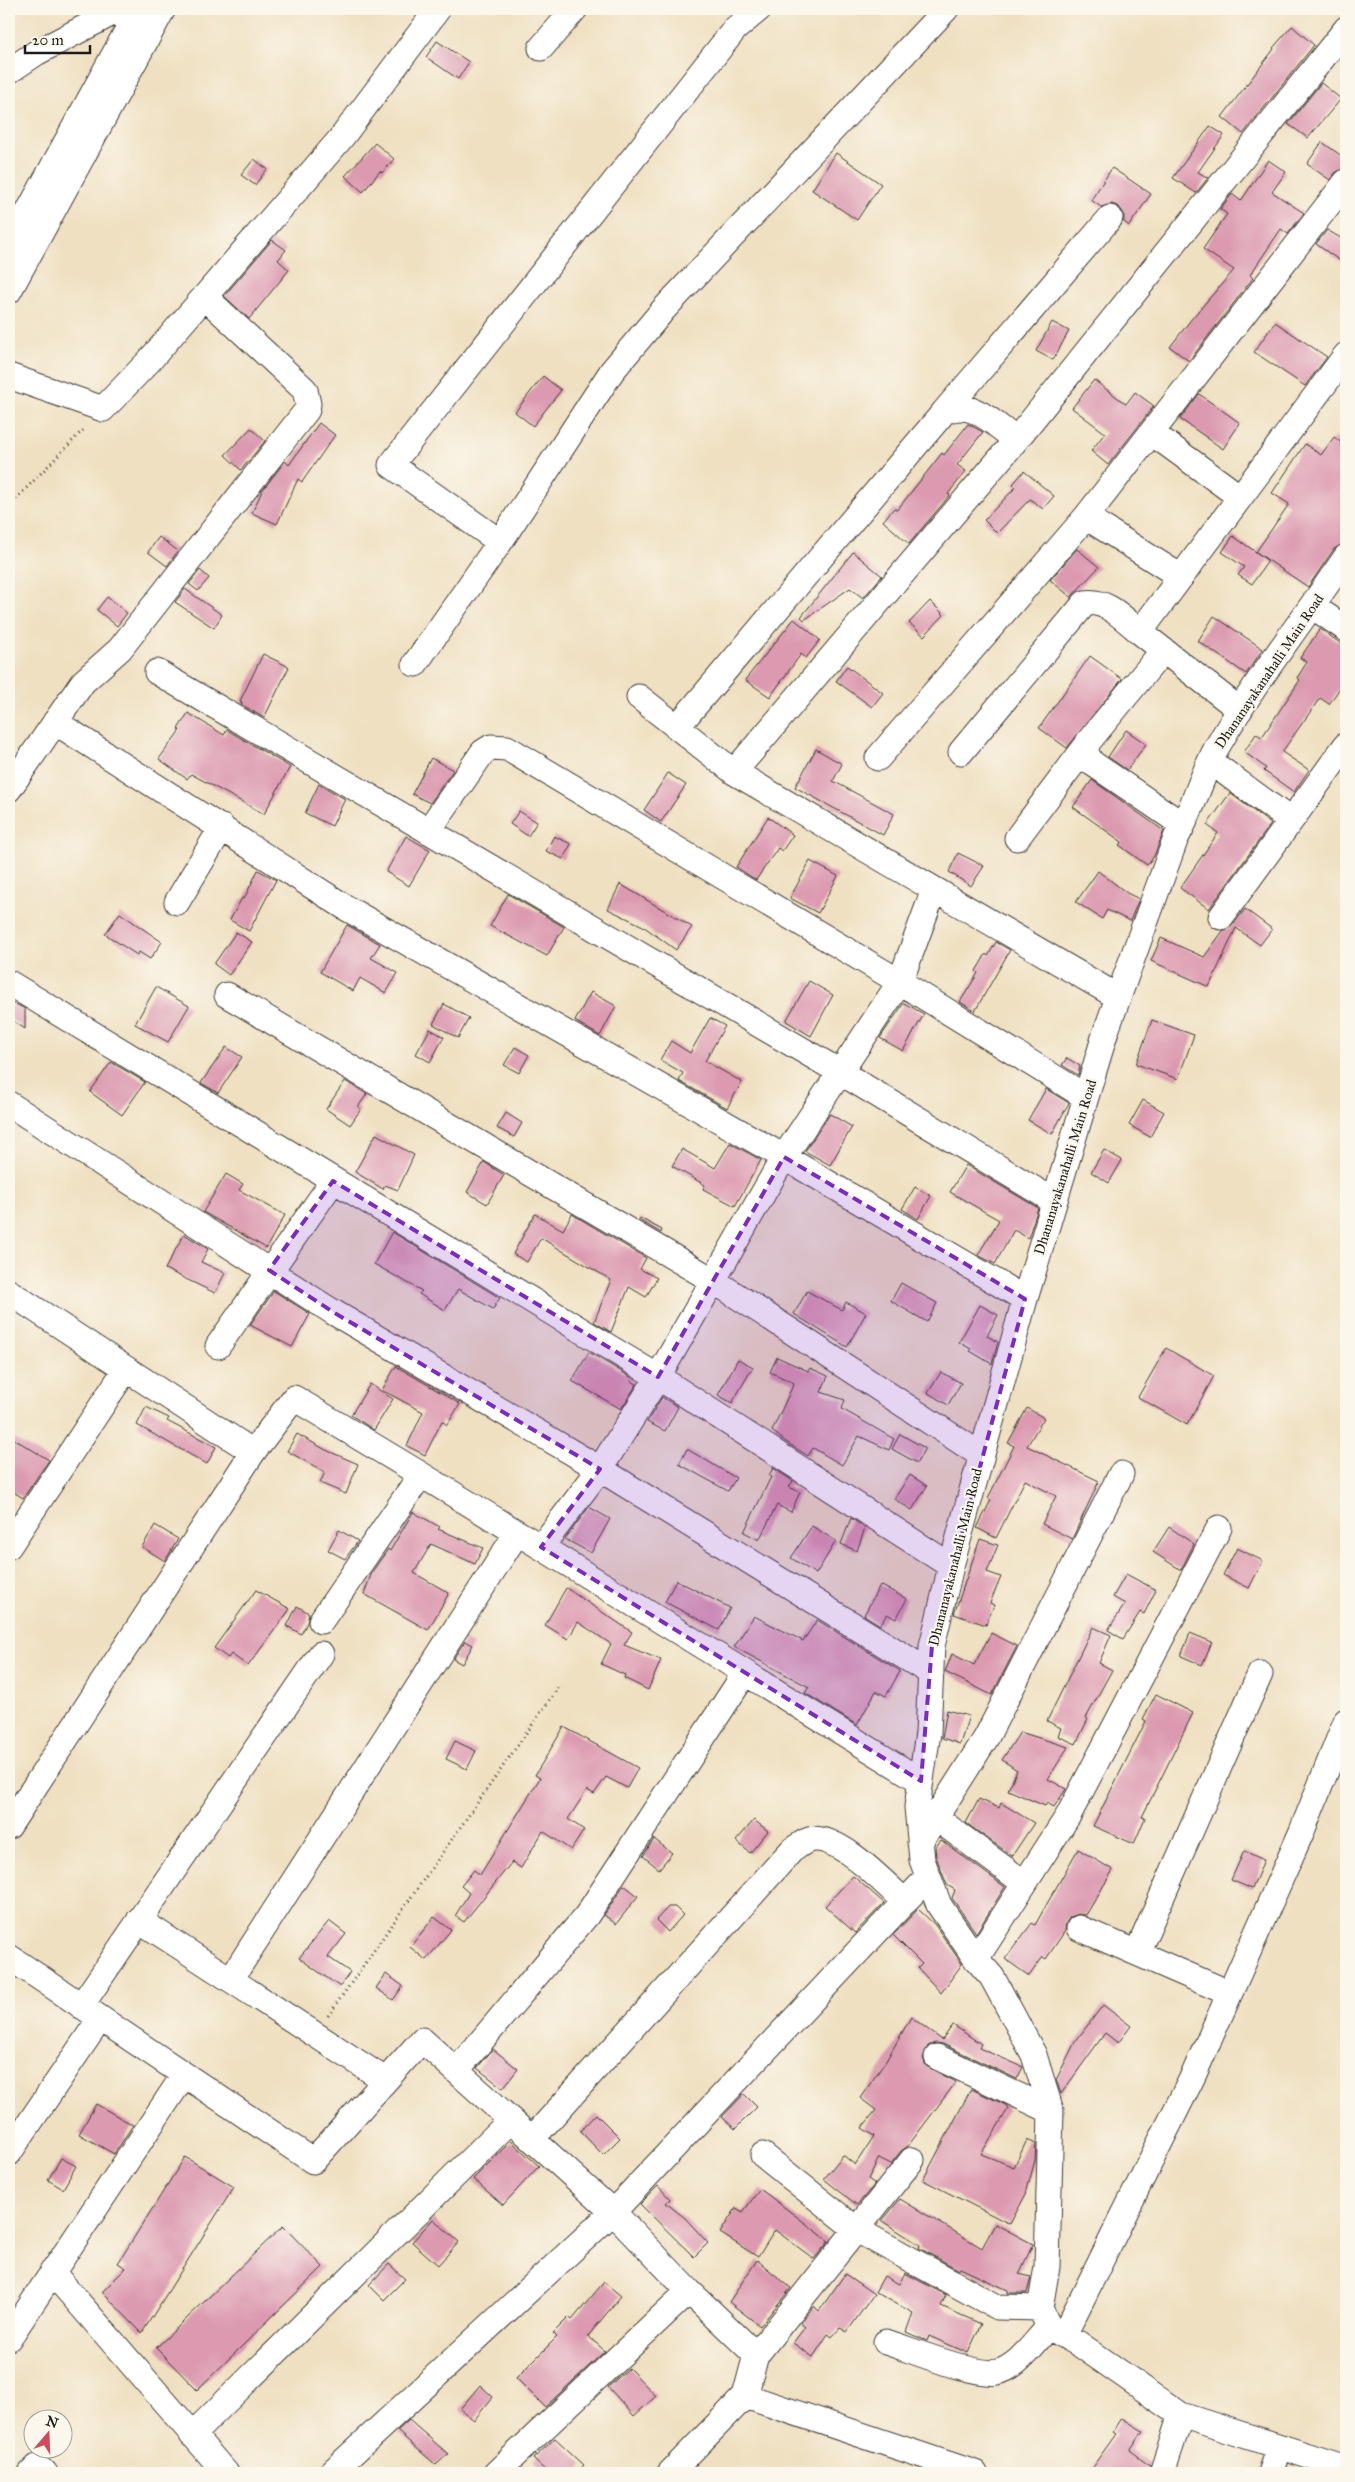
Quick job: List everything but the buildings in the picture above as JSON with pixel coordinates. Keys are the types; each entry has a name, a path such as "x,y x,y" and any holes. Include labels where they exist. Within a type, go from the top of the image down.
{"street":[{"path":"9,71 84,16 120,9"},
{"path":"9,247 139,9"},
{"path":"9,292 163,9"},
{"path":"9,376 103,409 150,360 342,137 438,9"},
{"path":"541,48 575,9"},
{"path":"500,542 391,465 735,29 760,9"},
{"path":"415,664 500,542 612,371 664,309 946,9"},
{"path":"734,772 1016,440 1346,29"},
{"path":"878,758 1086,517 1346,182"},
{"path":"677,727 1110,218"},
{"path":"9,789 83,682 120,648 307,410 308,404 305,390 205,297"},
{"path":"1140,632 1346,355"},
{"path":"944,412 953,407 972,409 1016,440"},
{"path":"1152,433 1240,497"},
{"path":"1086,517 1181,577"},
{"name":"Dhananayakanahalli Main Road","path":"1051,2323 1048,2267 1051,2110 1034,2055 992,1977 976,1959 939,1905 922,1860 918,1808 928,1733 932,1646 950,1566 1054,1201 1118,997 1176,838 1211,762 1240,710 1346,557"},
{"path":"961,752 1085,603 1095,601 1106,606 1162,652 1240,710"},
{"path":"1312,606 1346,629"},
{"path":"1017,838 1086,746 1162,652"},
{"path":"157,672 840,1072 1054,1201"},
{"path":"639,697 734,772 1118,997"},
{"path":"55,722 348,909 784,1157 1025,1299"},
{"path":"1221,917 1346,745"},
{"path":"1086,746 1085,756 1092,763 1183,826"},
{"path":"428,831 482,752 491,747 507,748 900,982 1086,1097"},
{"path":"1211,762 1290,820"},
{"path":"178,902 222,827"},
{"path":"542,1547 600,1469 658,1377 784,1157 900,982 934,890"},
{"path":"9,983 332,1181 658,1377 950,1566"},
{"path":"227,994 714,1281 981,1455"},
{"path":"9,1104 333,1312 600,1469 931,1673"},
{"path":"218,1346 332,1181"},
{"path":"9,1292 253,1452"},
{"path":"9,1546 126,1369"},
{"path":"9,1826 253,1452 294,1398 420,1476 542,1547 921,1781"},
{"path":"920,1842 986,1738 1121,1474"},
{"path":"321,1621 420,1476"},
{"path":"976,1959 1068,1816 1218,1528"},
{"path":"231,1979 517,1533"},
{"path":"9,2153 91,2012 139,1920 321,1654"},
{"path":"457,2070 587,1914 745,1672"},
{"path":"1137,1953 1260,1674"},
{"path":"886,2342 979,2371 997,2372 1017,2360 1051,2323 1193,2076 1302,1831 1346,1721"},
{"path":"936,1818 1024,1883"},
{"path":"532,2139 792,1850 808,1840 823,1839 837,1844 906,1902"},
{"path":"331,2473 613,2212 928,1877"},
{"path":"139,1920 385,2080"},
{"path":"1079,1928 1229,1993"},
{"path":"9,1957 312,2161 422,2040 613,2212 689,2291 756,2355"},
{"path":"937,2057 1051,2110"},
{"path":"9,2338 184,2075"},
{"path":"192,2435 511,2120"},
{"path":"763,2155 857,2230 997,2307 1051,2323 1181,2415 1346,2468"},
{"path":"670,2473 744,2396 756,2355 912,2160"},
{"path":"52,2272 226,2473"},
{"path":"496,2473 689,2291"},
{"path":"744,2396 975,2473"},
{"path":"1162,2473 1181,2415"},
{"path":"1270,2473 1280,2447"},
{"path":"31,2473 38,2467 45,2473"}],"path":[{"path":"9,506 103,409"},
{"path":"315,2034 560,1685"}],"highlighted area":[{"path":"784,1157 1025,1299 932,1646 921,1781 541,1547 600,1469 333,1312 269,1270 333,1181 658,1377"}]}
